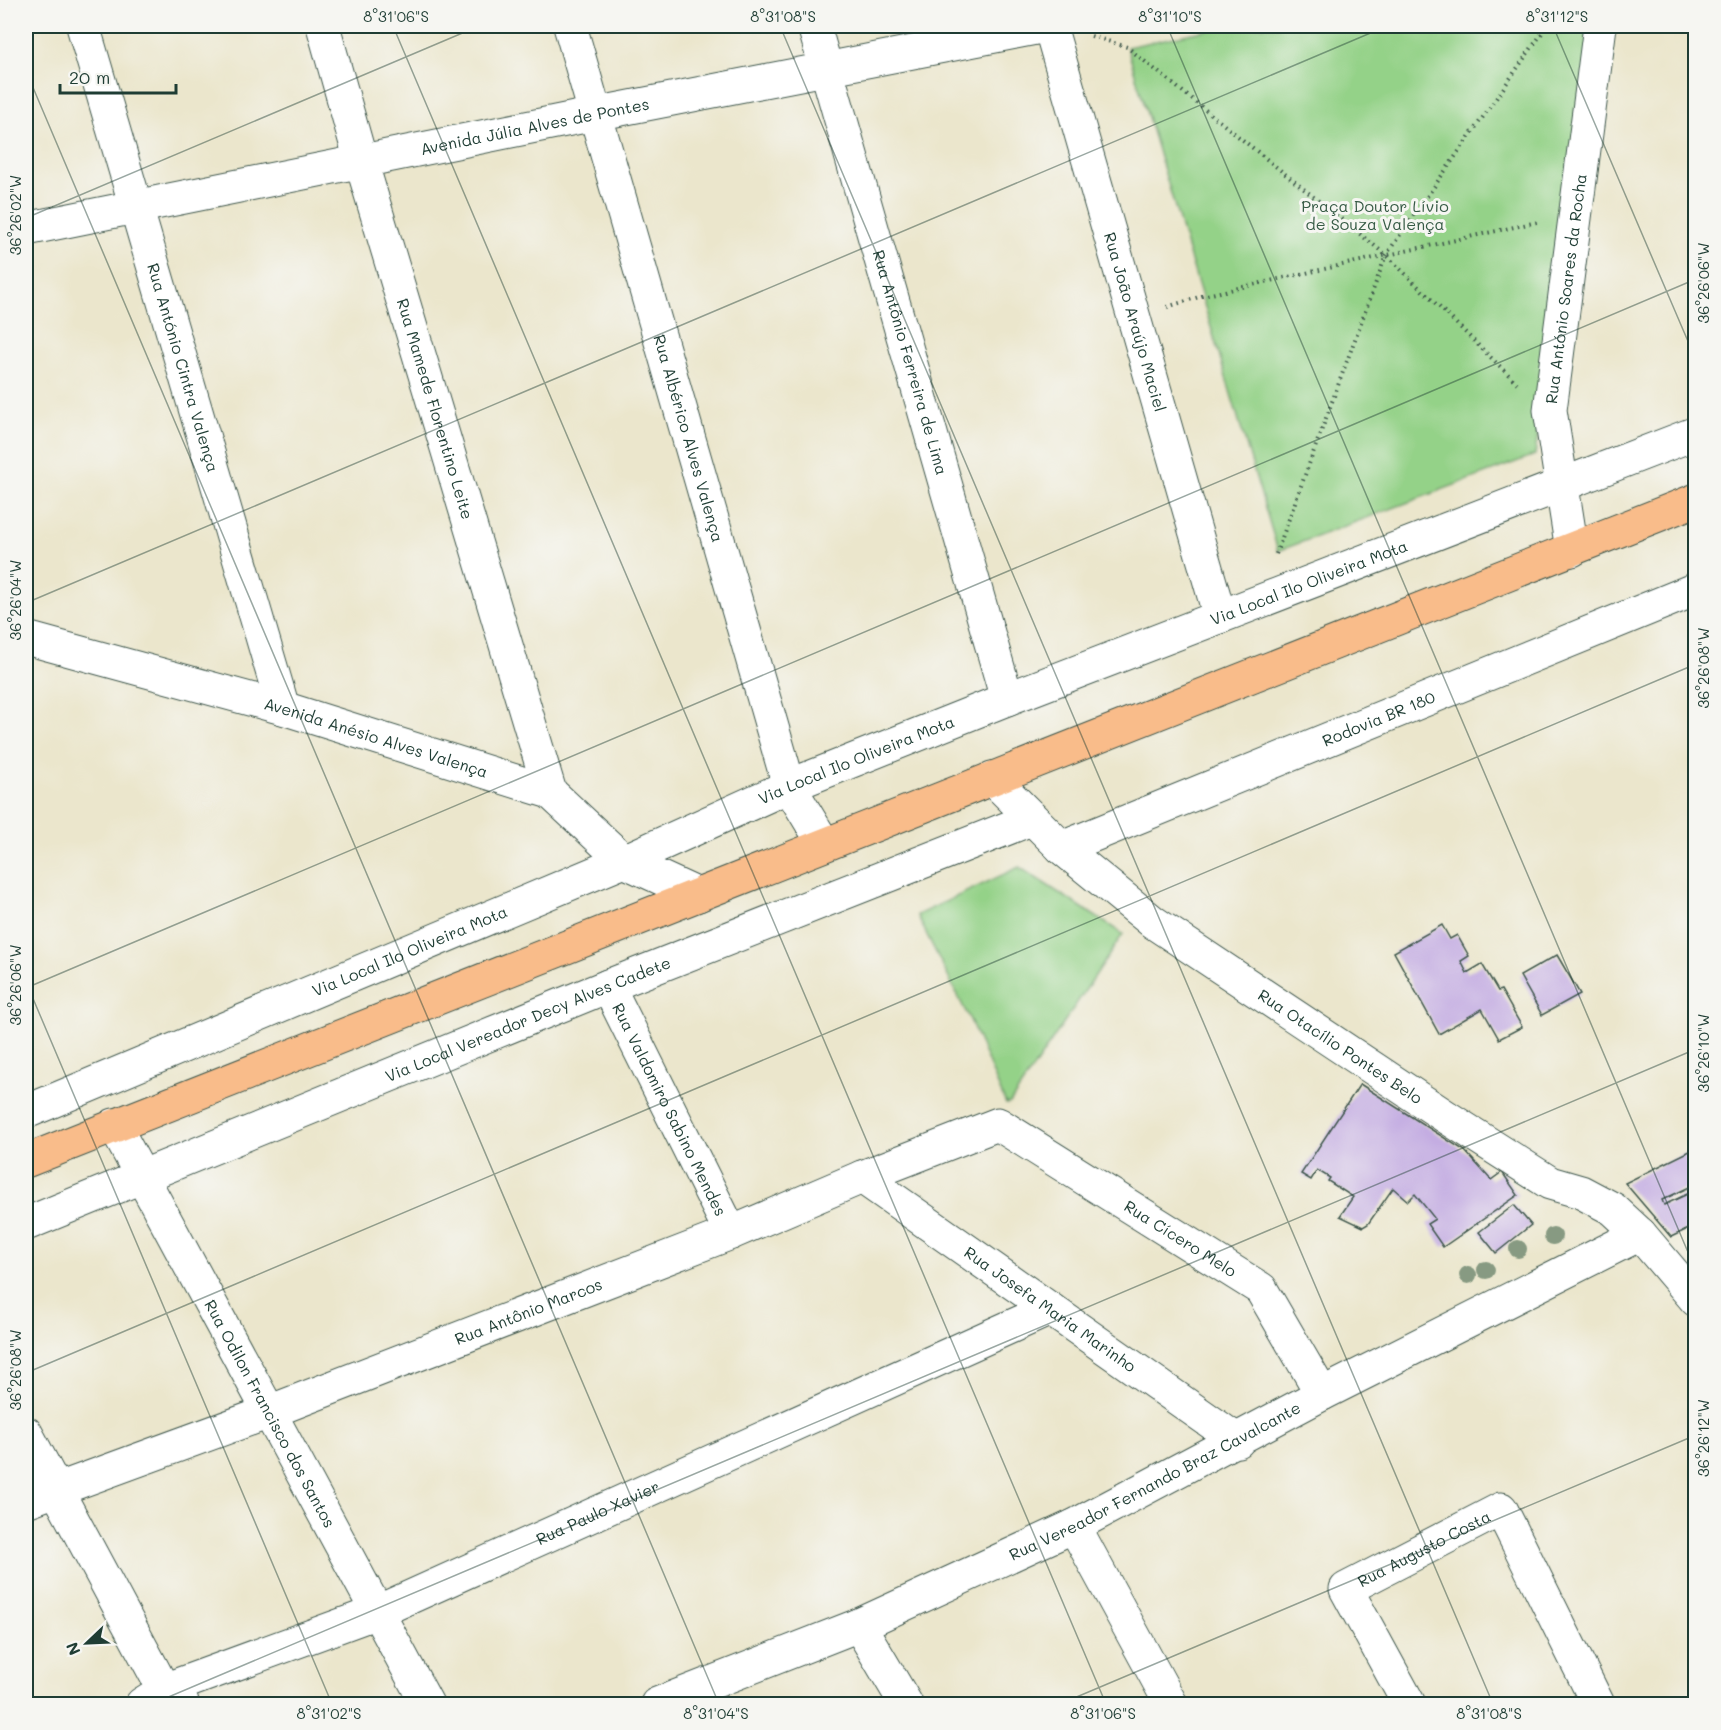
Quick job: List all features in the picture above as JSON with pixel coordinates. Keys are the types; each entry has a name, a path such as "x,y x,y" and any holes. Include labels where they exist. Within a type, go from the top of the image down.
{"main road":[{"path":"26,1161 1695,500"}],"street":[{"name":"Rua António Cintra Valença","path":"83,26 283,708"},
{"name":"Rua Mamede Florentino Leite","path":"323,26 361,161 550,792"},
{"name":"Rua Albérico Alves Valença","path":"570,26 789,786 824,844"},
{"name":"Rua Antônio Ferreira de Lima","path":"814,26 1007,699"},
{"name":"Avenida Júlia Alves de Pontes","path":"26,229 595,114 1048,26"},
{"name":"Rua João Araújo Maciel","path":"1048,26 1220,617"},
{"name":"Rua António Soares da Rocha","path":"1572,550 1550,410 1600,26"},
{"name":"Via Local Ilo Oliveira Mota","path":"26,1112 624,861 789,786 1007,699 1695,433"},
{"name":"Rodovia BR 180","path":"1062,848 1695,589"},
{"name":"Avenida Anésio Alves Valença","path":"27,633 283,708 550,792 624,861 698,895"},
{"name":"Rua Otacílio Pontes Belo","path":"992,778 1062,848 1153,922 1550,1183 1581,1191 1613,1209 1640,1234 1695,1300"},
{"name":"Via Local Vereador Decy Alves Cadete","path":"26,1224 608,986 1031,819"},
{"name":"Rua Valdomiro Sabino Mendes","path":"608,986 731,1233"},
{"name":"Rua Antônio Marcos","path":"26,1501 269,1412 731,1233 998,1124"},
{"name":"Rua Cícero Melo","path":"998,1124 1261,1289 1322,1394"},
{"name":"Rua Odilon Francisco dos Santos","path":"114,1125 427,1704"},
{"name":"Rua Josefa Maria Marinho","path":"862,1178 1238,1440"},
{"name":"Rua Vereador Fernando Braz Cavalcante","path":"657,1704 859,1625 1074,1526 1322,1394 1640,1234"},
{"name":"Rua Paulo Xavier","path":"163,1700 377,1612 1050,1309"},
{"path":"26,1433 163,1700"},
{"name":"Rua Augusto Costa","path":"1409,1704 1346,1589 1501,1509 1598,1704"},
{"path":"1074,1526 1171,1704"},
{"path":"859,1625 906,1704"}],"path":[{"path":"1271,560 1278,552 1386,255 1547,26"},
{"path":"1084,35 1127,47 1386,255 1541,407 1550,410"},
{"path":"1134,317 1202,296 1576,212"}],"green space":[{"name":"Praça Doutor Lívio de Souza Valença","path":"1226,26 1593,26 1535,455 1278,551 1127,47"},
{"path":"1019,867 1123,934 1010,1103 1006,1104 971,1022 917,915"}],"building":[{"path":"1442,925 1450,939 1457,935 1469,956 1461,961 1467,973 1482,964 1498,991 1501,990 1522,1027 1499,1039 1482,1009 1439,1034 1394,952"},
{"path":"1557,955 1580,994 1542,1015 1520,976"},
{"path":"1360,1084 1465,1151 1491,1180 1502,1172 1518,1195 1443,1247 1427,1224 1435,1219 1415,1194 1408,1201 1393,1188 1368,1224 1363,1227 1340,1216 1353,1197 1328,1181 1330,1178 1317,1170 1311,1180 1301,1174"},
{"path":"1696,1148 1696,1184 1662,1200 1664,1205 1696,1190 1696,1225 1671,1237 1625,1183"},
{"path":"1514,1205 1531,1225 1496,1253 1479,1232"}]}
